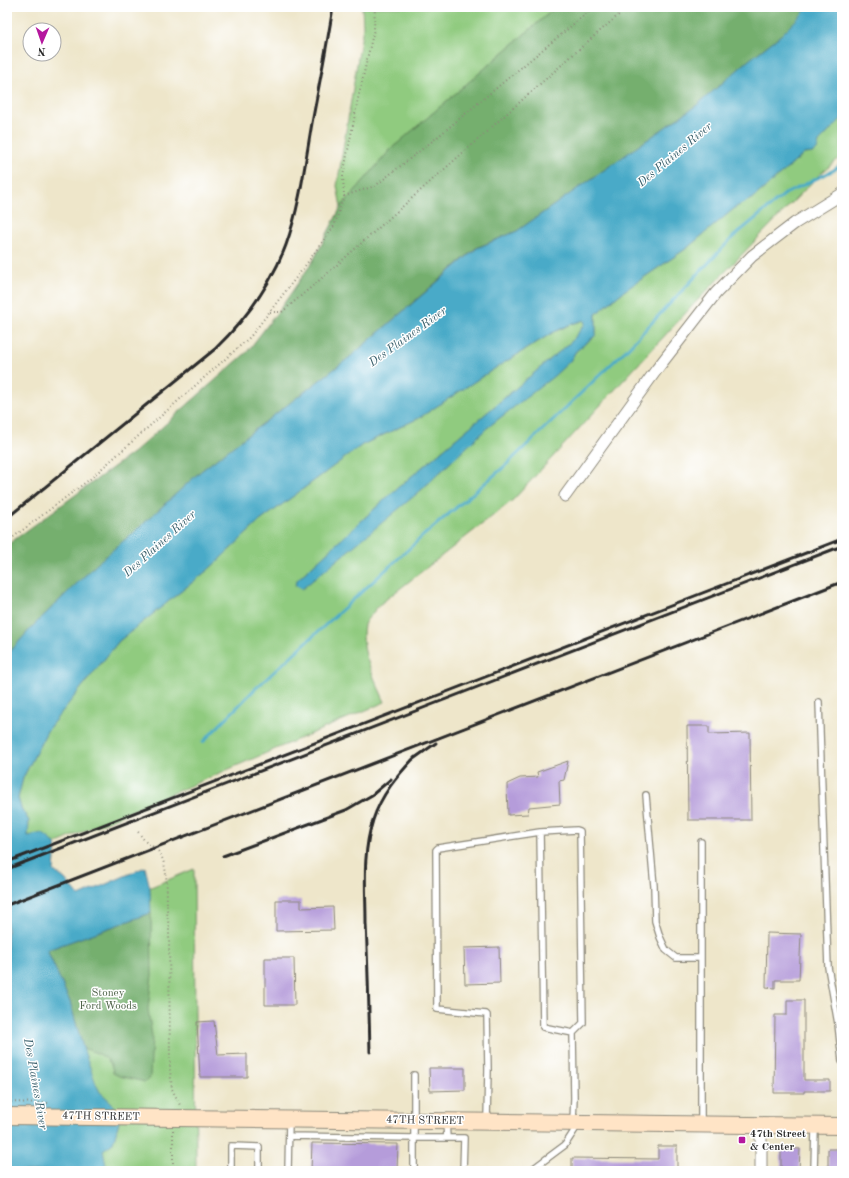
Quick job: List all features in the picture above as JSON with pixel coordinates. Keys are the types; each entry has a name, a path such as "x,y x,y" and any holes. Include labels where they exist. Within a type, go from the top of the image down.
{"main road":[{"name":"47TH STREET","path":"7,1116 842,1126"}],"street":[{"path":"565,496 657,369 716,293 752,256 795,223 842,194"},
{"path":"761,1125 761,1171"}],"lane":[{"path":"819,702 828,967 838,1024 842,1061"},
{"path":"646,795 654,886 655,921 660,937 666,950 676,958 701,958"},
{"path":"487,1122 487,1015 436,1009 436,850 438,848 540,832 577,830 580,832 583,1023 573,1033 576,1123 565,1145 530,1171"},
{"path":"540,832 543,1028 573,1033"},
{"path":"701,842 701,1124"},
{"path":"414,1075 414,1171"},
{"path":"288,1171 289,1120"},
{"path":"446,1121 446,1138"},
{"path":"814,1171 815,1126"},
{"path":"289,1136 464,1138 463,1171"},
{"path":"231,1171 231,1146 259,1147 259,1171"}],"path":[{"path":"7,542 90,479 206,378 250,337 334,226 344,196 343,176 358,99 374,29 375,7"},
{"path":"344,196 375,186 435,139 594,7"},
{"path":"270,312 282,312 329,272 628,7"},
{"path":"138,832 147,843 160,853 165,864 167,895 166,914 169,926 170,1070 172,1089 180,1105"},
{"path":"172,1134 173,1171"}],"green space":[{"path":"362,7 556,7 391,149 341,207 337,186 363,27"},
{"path":"556,7 809,7 781,35 749,60 697,105 517,231 476,248 350,357 201,471 101,560 33,626 7,655 7,545 134,452 247,352 282,306 313,261 341,207 391,149"},
{"path":"842,118 842,156 819,175 694,304 513,500 379,605 365,623 363,635 369,665 385,702 29,855 29,821 21,808 18,798 23,778 48,729 119,641 209,569 260,521 362,445 419,418 552,333 584,320 585,324 572,341 394,491 297,580 419,492 487,428 570,361 576,351 596,335 596,314 624,291 687,248 736,207 753,198 804,154 812,153 819,142"},
{"name":"Stoney Ford Woods","path":"194,869 196,1171 7,1171 7,947"},
{"path":"151,913 152,975 148,1009 152,1036 150,1078 145,1082 119,1076 113,1073 110,1063 106,1059 83,1048 70,1002 47,950"}],"water":[{"name":"Des Plaines River","path":"809,7 842,7 842,118 819,142 817,150 812,153 804,154 753,198 736,207 687,248 624,291 596,314 596,335 576,351 570,361 554,376 487,428 419,492 302,589 295,585 297,580 394,491 572,341 585,324 584,320 552,333 419,418 362,445 260,521 209,569 119,641 48,729 23,778 18,798 21,808 29,821 28,836 42,833 56,844 54,871 65,879 79,896 145,867 150,888 151,913 47,950 70,1002 83,1048 96,1084 100,1092 112,1103 119,1122 113,1143 103,1150 107,1171 9,1171 9,1137 7,1127 7,655 33,626 101,560 201,471 350,357 477,248 517,231 697,105 749,60 781,35"}],"building":[{"path":"687,726 709,726 709,734 750,733 751,820 688,820"},
{"path":"568,761 564,780 559,781 560,804 529,807 528,814 508,815 507,784 520,778 538,777 537,772"},
{"path":"276,900 301,900 301,908 333,907 334,930 276,931"},
{"path":"767,933 801,934 799,980 775,980 775,988 766,987"},
{"path":"499,947 500,983 465,984 464,948"},
{"path":"265,958 294,958 295,1005 265,1005"},
{"path":"787,1000 804,1000 804,1080 830,1080 830,1091 774,1093 775,1015 787,1015"},
{"path":"214,1021 218,1055 247,1054 247,1077 200,1077 197,1022"},
{"path":"429,1068 465,1068 465,1090 430,1091"},
{"path":"312,1143 398,1144 397,1171 311,1171"},
{"path":"658,1146 677,1146 677,1171 572,1171 572,1158 658,1159"},
{"path":"781,1148 800,1149 799,1171 781,1171"},
{"path":"828,1149 842,1149 842,1171 828,1171"}],"waterway":[{"path":"203,742 254,690 424,535 505,466 626,350 733,237 785,194 834,170 842,164"}],"railway":[{"path":"7,518 215,349 237,326 265,288 280,260 295,215 302,184 333,7"},
{"path":"7,862 842,539"},
{"path":"7,869 842,546"},
{"path":"7,905 842,582"},
{"path":"412,760 436,743"},
{"path":"370,1052 365,884 367,846 373,820 380,802 402,771 415,757"},
{"path":"223,856 346,810 372,795 391,779"}],"place":[{"name":"47th Street & Center","path":"742,1140"}]}
